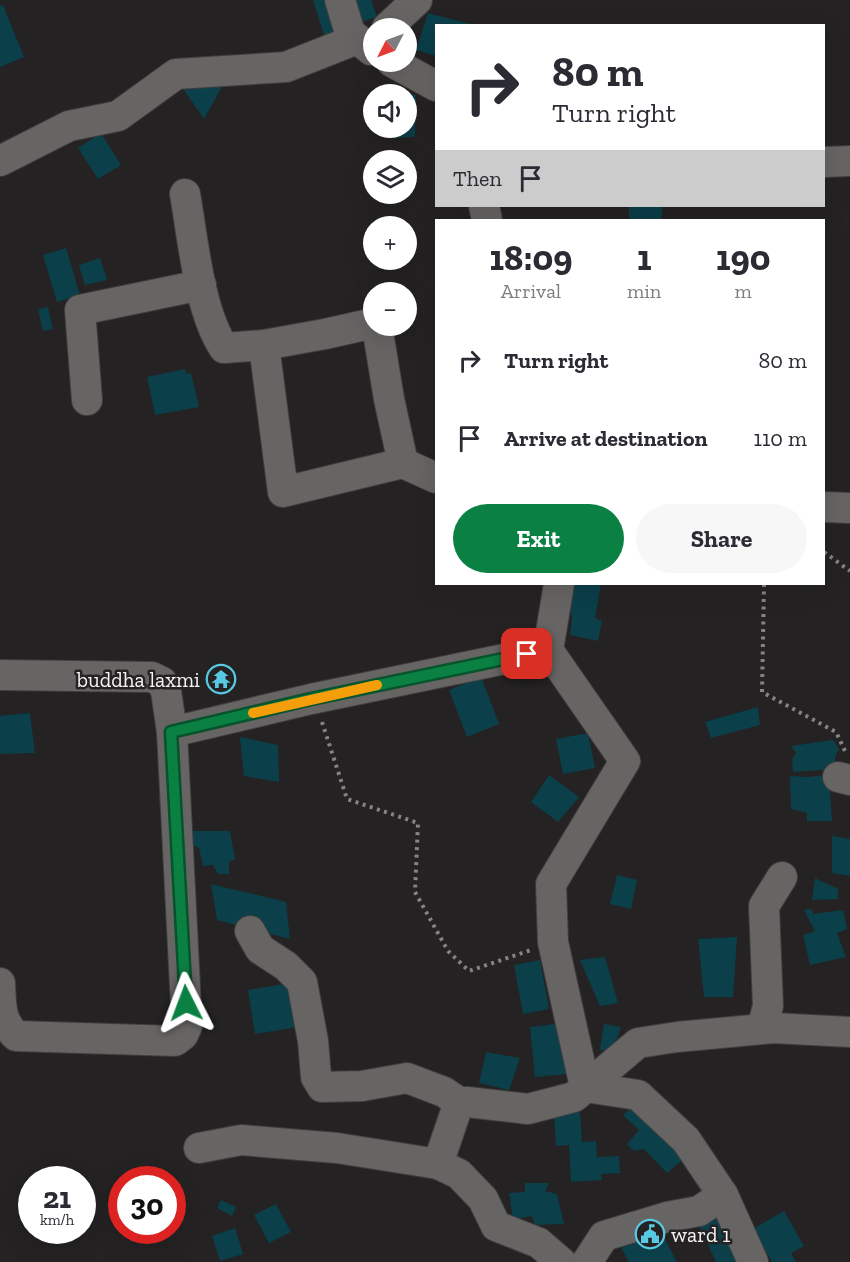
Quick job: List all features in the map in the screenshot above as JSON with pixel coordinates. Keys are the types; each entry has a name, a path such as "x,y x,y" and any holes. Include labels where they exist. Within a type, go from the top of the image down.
{"street":[{"path":"340,0 350,33 363,39"},
{"path":"400,18 417,0"},
{"path":"0,161 69,126 118,116 176,74 286,67 363,48"},
{"path":"415,72 435,85"},
{"path":"825,162 850,161"},
{"path":"185,195 201,285 209,316 224,348 264,345 363,326"},
{"path":"87,400 80,310 201,285"},
{"path":"377,336 403,463"},
{"path":"264,345 283,492 403,463 435,478"},
{"path":"825,507 850,508"},
{"path":"559,585 548,650 625,761 551,884 553,942 585,1087"},
{"path":"171,732 311,699 548,650"},
{"path":"0,675 152,677 162,682 166,691 171,732 187,1026 183,1035 176,1041 16,1036 2,1017 0,983"},
{"path":"762,1029 768,1006 764,906 782,877"},
{"path":"250,931 260,949 286,966 302,982 313,1041 316,1077 322,1087 362,1086 407,1078 444,1092 459,1102 528,1109 574,1097 638,1042 773,1028 850,1032"},
{"path":"585,1087 638,1095 686,1140 723,1195 753,1262"},
{"path":"438,1164 459,1102"},
{"path":"199,1148 241,1140 337,1148 438,1164 459,1174 483,1199 496,1226 539,1243 561,1262"},
{"path":"587,1262 604,1236 699,1211 723,1195"}],"path":[{"path":"825,553 850,571"},
{"path":"764,585 762,692 836,732 846,773"},
{"path":"311,699 322,722 347,799 418,823 415,892 448,951 469,971 553,942"}],"building":[{"path":"313,0 333,0 343,33 325,38"},
{"path":"348,0 371,0 377,17 363,18 363,22 356,24"},
{"path":"3,5 24,57 0,67 0,6"},
{"path":"428,13 470,24 435,24 435,56 417,50"},
{"path":"224,83 204,119 181,86"},
{"path":"101,133 121,165 98,179 78,148"},
{"path":"629,207 662,207 662,219 629,219"},
{"path":"66,248 80,295 57,302 43,255"},
{"path":"100,258 107,280 85,285 79,265"},
{"path":"48,307 53,329 43,331 38,309"},
{"path":"185,369 186,374 191,373 199,407 155,415 147,377"},
{"path":"572,585 601,585 595,618 602,621 598,641 570,635 572,616 568,610"},
{"path":"481,677 499,724 467,737 449,690"},
{"path":"758,707 760,725 711,738 705,722"},
{"path":"30,713 35,753 0,754 0,716"},
{"path":"588,733 595,768 563,774 556,739"},
{"path":"240,737 278,745 279,782 244,776"},
{"path":"833,740 839,749 835,757 835,769 793,772 792,760 796,753 791,746"},
{"path":"549,775 579,797 558,822 531,802"},
{"path":"828,775 832,821 807,821 807,813 791,809 790,776"},
{"path":"189,831 230,831 235,860 229,861 229,874 218,874 213,865 203,866 199,848 192,845"},
{"path":"832,836 850,839 850,876 832,873"},
{"path":"617,875 637,880 631,909 610,904"},
{"path":"815,878 838,889 838,899 812,900"},
{"path":"211,884 286,902 290,939 217,920"},
{"path":"812,909 813,914 843,910 847,929 837,933 846,957 810,965 803,935 815,931 804,910"},
{"path":"737,937 733,997 704,997 698,939"},
{"path":"605,957 618,1003 600,1006 580,960"},
{"path":"540,960 549,1009 523,1014 514,965"},
{"path":"297,982 304,1026 255,1034 248,990"},
{"path":"563,1023 568,1074 535,1077 530,1027"},
{"path":"604,1024 621,1027 612,1052 600,1050"},
{"path":"486,1052 520,1058 509,1090 479,1083"},
{"path":"633,1107 686,1157 667,1173 644,1149 634,1151 627,1144 639,1130 623,1115"},
{"path":"580,1112 582,1142 596,1141 597,1157 619,1156 620,1173 601,1174 602,1180 571,1182 569,1145 556,1146 554,1113"},
{"path":"525,1183 549,1183 545,1191 557,1194 564,1224 535,1225 532,1216 513,1219 509,1193 525,1192"},
{"path":"221,1200 236,1207 232,1216 217,1208"},
{"path":"276,1204 291,1232 269,1243 254,1215"},
{"path":"720,1210 745,1262 716,1262 697,1221"},
{"path":"784,1211 804,1246 791,1253 796,1262 772,1262 753,1229"},
{"name":"ward 1","path":"657,1224 677,1262 629,1262 619,1244"},
{"path":"235,1228 243,1254 220,1261 212,1236"}],"slow traffic":[{"path":"253,713 377,685"}],"place":[{"name":"buddha laxmi","path":"221,679"},
{"name":"ward 1","path":"650,1234"}],"route":[{"path":"186,1003 171,732 311,699 527,654"}]}
